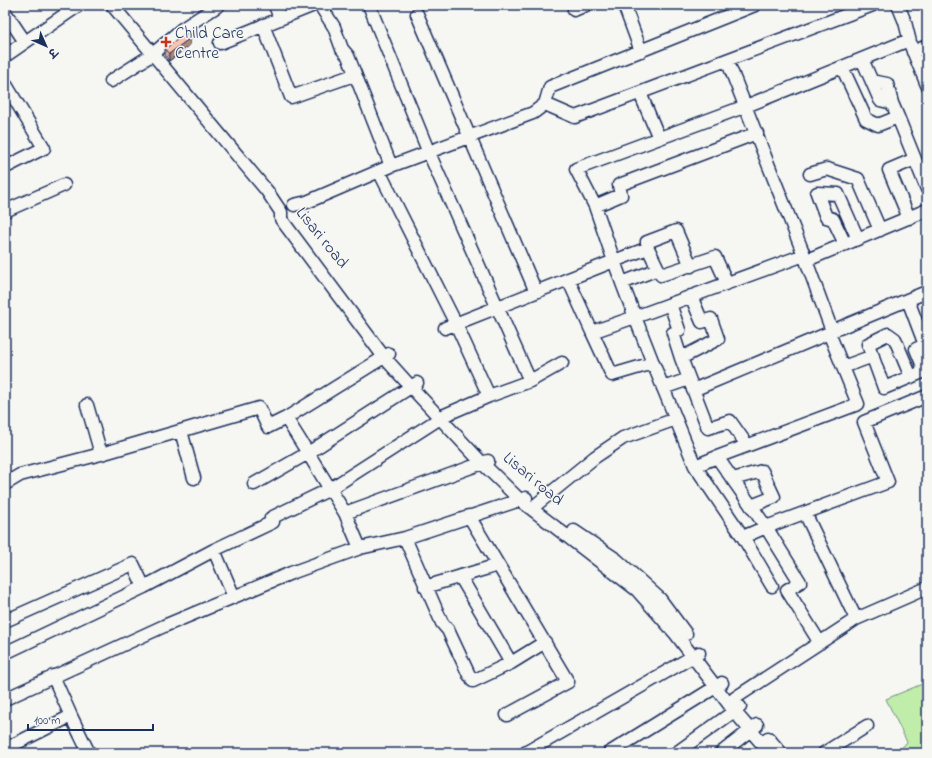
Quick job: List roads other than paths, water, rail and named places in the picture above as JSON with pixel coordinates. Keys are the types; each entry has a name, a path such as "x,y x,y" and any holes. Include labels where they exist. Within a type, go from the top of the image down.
{"street":[{"path":"5,56 79,5"},
{"path":"111,81 153,54 182,29 219,5"},
{"path":"275,5 280,19"},
{"path":"220,43 314,5"},
{"path":"320,5 334,27 342,49 348,56 390,163"},
{"path":"369,5 427,149 530,380"},
{"path":"574,10 586,5"},
{"path":"624,5 641,51"},
{"path":"281,212 294,205 307,202 333,187 390,163 523,113 533,112 542,106 550,87 755,5"},
{"path":"542,106 575,118 873,5"},
{"path":"898,5 905,22 913,52 927,85"},
{"name":"Lisari road","path":"116,6 153,54 267,191 281,212 281,219 387,355 485,462 636,590 697,655"},
{"path":"5,12 25,42"},
{"path":"417,14 536,292"},
{"path":"263,25 291,97 354,74"},
{"path":"772,586 743,537 695,466 635,317 595,206 576,169 746,106 909,40"},
{"path":"913,52 927,46"},
{"path":"862,59 872,81 887,84 892,103 927,190"},
{"path":"727,60 805,257 843,367 888,482 743,537"},
{"path":"842,67 866,119 878,125 898,117"},
{"path":"5,82 44,148 8,166 5,161"},
{"path":"640,93 659,138"},
{"path":"595,206 621,195 619,185 757,133"},
{"path":"909,218 889,170 915,159"},
{"path":"333,187 379,171 390,163"},
{"path":"810,174 827,170 858,179 880,230"},
{"path":"379,171 451,326 489,396"},
{"path":"5,211 64,185"},
{"path":"847,214 834,219 826,217 817,194 838,194 858,238"},
{"path":"592,332 727,283 845,244 927,210"},
{"path":"834,219 845,244"},
{"path":"690,266 676,231 647,242 648,248 661,275 690,266 715,257 727,283"},
{"path":"451,326 648,248"},
{"path":"622,283 658,270"},
{"path":"568,279 612,375 653,363"},
{"path":"663,388 691,384 831,332 924,293"},
{"path":"681,358 718,338 711,319 702,322 692,296"},
{"path":"908,300 924,345 916,349 926,371 884,388 868,344 888,334 895,339 911,377"},
{"path":"670,304 680,330 672,333 708,428 730,421 747,446"},
{"path":"5,484 20,475 101,454 259,408 268,427 286,418 387,355"},
{"path":"843,367 872,356"},
{"path":"5,653 273,522 271,518 330,488 443,417 489,396 530,380 562,363"},
{"path":"254,484 308,453 414,385"},
{"path":"864,422 927,396"},
{"path":"695,466 717,456 858,404"},
{"path":"87,405 101,454"},
{"path":"286,418 345,513 360,548"},
{"path":"5,698 291,573 360,548 405,538 469,516 529,500 624,438 676,419"},
{"path":"182,431 194,478"},
{"path":"717,456 766,527 800,582 787,590 820,643"},
{"path":"345,513 485,462"},
{"path":"732,479 762,471 774,497 751,506"},
{"name":"Lisari road","path":"529,500 617,560 660,599 697,655 737,705 770,753"},
{"path":"805,513 856,619"},
{"path":"469,516 568,682 508,715"},
{"path":"405,538 425,587 471,678 510,663 545,642"},
{"path":"214,550 234,597"},
{"path":"5,621 133,564 144,586"},
{"path":"425,587 498,565"},
{"path":"460,576 510,663"},
{"path":"676,753 820,643 856,619 927,588"},
{"path":"525,753 697,655"},
{"path":"54,676 89,753"},
{"path":"609,753 719,684"},
{"path":"5,749 71,716"},
{"path":"824,753 867,726"},
{"path":"721,753 754,728"},
{"name":"Lisari road","path":"754,728 780,753"}],"place":[{"name":"Child Care Centre","path":"166,42"}]}
